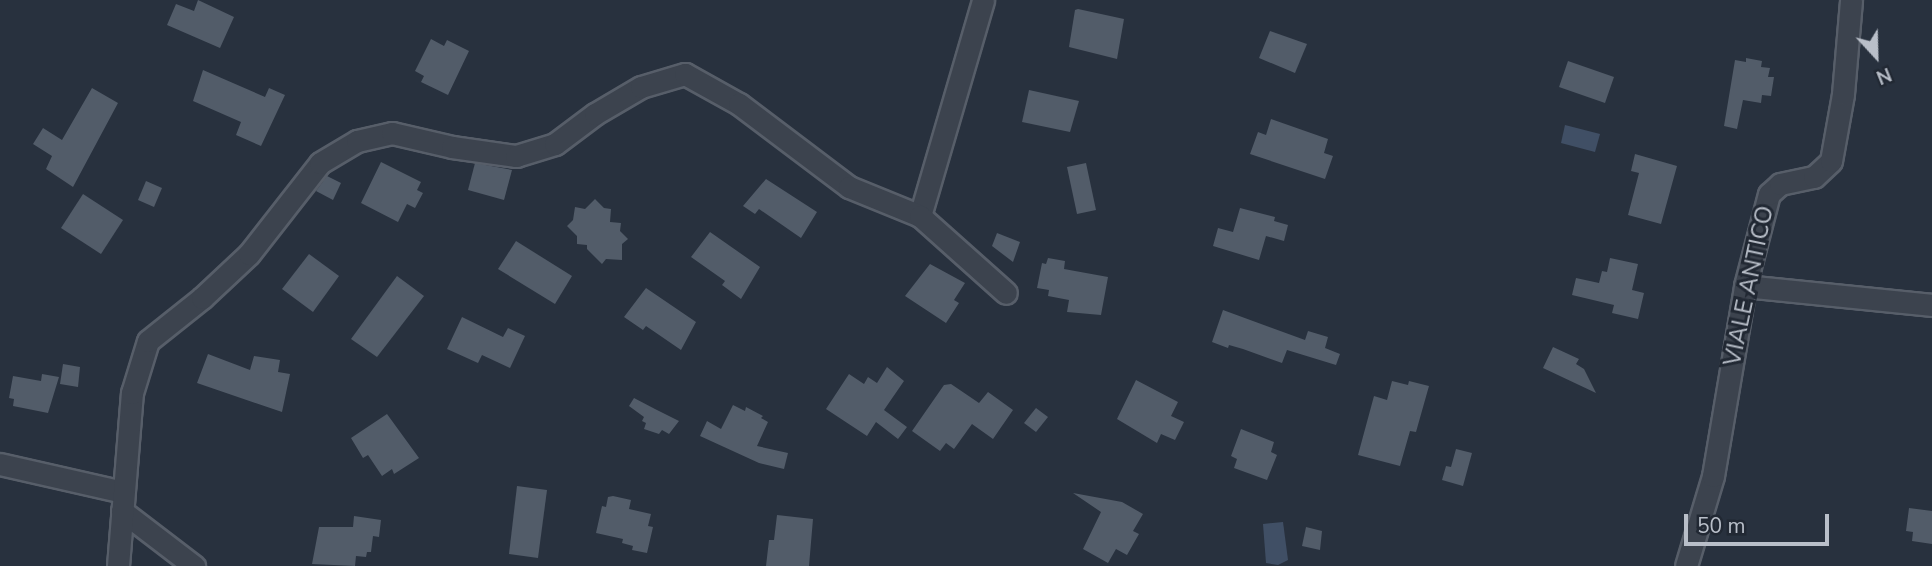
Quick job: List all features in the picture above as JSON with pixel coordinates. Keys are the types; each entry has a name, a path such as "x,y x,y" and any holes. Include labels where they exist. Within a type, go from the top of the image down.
{"street":[{"path":"920,216 983,0"},
{"name":"VIALE ANTICO","path":"1686,566 1713,476 1745,285 1769,194 1780,184 1814,177 1831,161 1843,94 1851,0"},
{"path":"118,566 132,393 148,341 202,298 249,254 320,163 356,141 392,134 516,156 555,144 595,114 640,87 685,74 738,104 849,187 920,216 1006,293"},
{"path":"1745,285 1932,305"},
{"path":"0,464 65,479 122,502 194,566"}],"water":[{"path":"1565,125 1600,134 1595,152 1561,143"},
{"path":"1283,522 1288,560 1278,565 1266,563 1263,524"}],"building":[{"path":"198,0 234,17 220,48 167,25 176,4 194,11"},
{"path":"1075,10 1124,19 1117,59 1069,47"},
{"path":"1270,31 1307,44 1295,73 1259,58"},
{"path":"431,39 444,46 447,40 469,51 448,95 421,82 424,76 415,71"},
{"path":"1746,58 1762,61 1761,67 1770,68 1768,77 1774,77 1771,96 1762,95 1761,103 1743,100 1737,129 1724,126 1735,60 1746,62"},
{"path":"1568,61 1614,77 1605,103 1559,87"},
{"path":"203,70 265,97 269,88 285,95 261,146 236,135 241,122 193,101"},
{"path":"92,88 118,103 73,187 46,169 52,156 33,144 43,128 62,140"},
{"path":"1029,90 1079,101 1070,132 1022,122"},
{"path":"1271,119 1328,139 1324,153 1333,156 1325,179 1250,154 1258,132 1266,135"},
{"path":"1635,154 1677,166 1661,224 1628,215 1639,173 1631,171"},
{"path":"381,162 421,182 417,190 423,193 415,208 407,204 398,222 361,203"},
{"path":"475,163 512,170 504,200 468,190"},
{"path":"1086,163 1096,210 1077,214 1067,167"},
{"path":"327,176 341,183 333,200 316,191"},
{"path":"766,179 817,212 801,238 759,209 755,214 743,206"},
{"path":"146,181 162,188 154,207 138,200"},
{"path":"83,194 123,220 101,254 61,228"},
{"path":"595,199 604,208 611,209 610,222 621,223 620,231 628,239 622,244 622,260 606,259 602,264 587,249 587,245 577,244 577,236 567,226 573,220 575,207 585,209"},
{"path":"1240,208 1275,217 1274,221 1288,225 1284,241 1266,236 1259,260 1213,246 1218,228 1233,232"},
{"path":"710,232 760,267 741,299 722,285 725,281 691,257"},
{"path":"997,233 1020,242 1013,262 992,246"},
{"path":"516,241 572,276 555,304 498,269"},
{"path":"309,254 339,276 313,312 282,289"},
{"path":"1048,258 1065,261 1064,269 1108,277 1101,315 1067,312 1069,300 1048,296 1049,290 1037,288 1042,263 1046,264"},
{"path":"1610,258 1638,264 1632,290 1644,293 1638,319 1612,313 1614,305 1572,295 1576,278 1599,283 1602,271 1607,272"},
{"path":"930,264 965,283 954,300 959,303 946,323 905,296"},
{"path":"397,276 424,296 377,357 351,339"},
{"path":"646,288 696,322 681,350 646,326 643,330 624,317"},
{"path":"1223,310 1305,340 1308,331 1328,337 1325,348 1340,354 1336,365 1287,350 1282,363 1243,349 1229,345 1228,348 1212,342"},
{"path":"462,317 503,337 508,328 525,336 510,368 482,355 478,363 447,349"},
{"path":"1553,347 1579,359 1576,364 1584,369 1596,393 1543,368"},
{"path":"208,354 250,370 254,356 280,360 278,372 290,374 282,412 197,383"},
{"path":"63,364 80,367 78,387 60,384"},
{"path":"887,367 904,381 884,410 907,427 898,439 876,422 867,436 826,409 849,374 864,384 868,377 877,383"},
{"path":"42,374 59,377 48,413 13,406 14,399 9,398 13,376 41,381"},
{"path":"1136,380 1178,402 1171,416 1184,422 1175,440 1161,434 1157,443 1117,419"},
{"path":"1392,381 1408,385 1409,381 1429,386 1416,432 1410,431 1400,466 1358,455 1374,396 1387,400"},
{"path":"951,384 979,403 988,392 1013,410 993,439 972,424 954,449 946,443 940,451 912,431 944,385"},
{"path":"634,398 679,421 669,434 662,430 659,434 644,429 644,417 629,406"},
{"path":"733,405 745,411 746,407 763,416 761,418 768,422 757,446 788,453 784,469 759,463 700,436 707,421 721,429"},
{"path":"1036,408 1048,417 1036,432 1024,423"},
{"path":"387,414 419,458 394,474 392,469 382,476 368,455 363,458 351,438"},
{"path":"1241,429 1274,442 1271,452 1277,455 1267,480 1234,468 1237,459 1231,456"},
{"path":"1456,449 1472,453 1463,486 1442,480 1446,466 1451,467"},
{"path":"517,486 547,490 538,558 509,554"},
{"path":"1073,493 1122,502 1143,514 1133,531 1139,534 1127,555 1116,549 1108,563 1083,549 1101,512"},
{"path":"608,497 631,500 629,509 651,514 648,526 653,527 647,553 632,550 633,546 622,543 623,539 596,533 602,506 606,507"},
{"path":"1909,508 1932,511 1932,544 1912,541 1913,532 1906,531"},
{"path":"777,515 813,519 809,566 766,566 769,540 774,540"},
{"path":"354,516 381,520 379,537 373,536 371,552 367,552 366,557 356,556 355,566 312,564 319,527 353,527"},
{"path":"1306,527 1322,531 1320,550 1302,546"}]}
